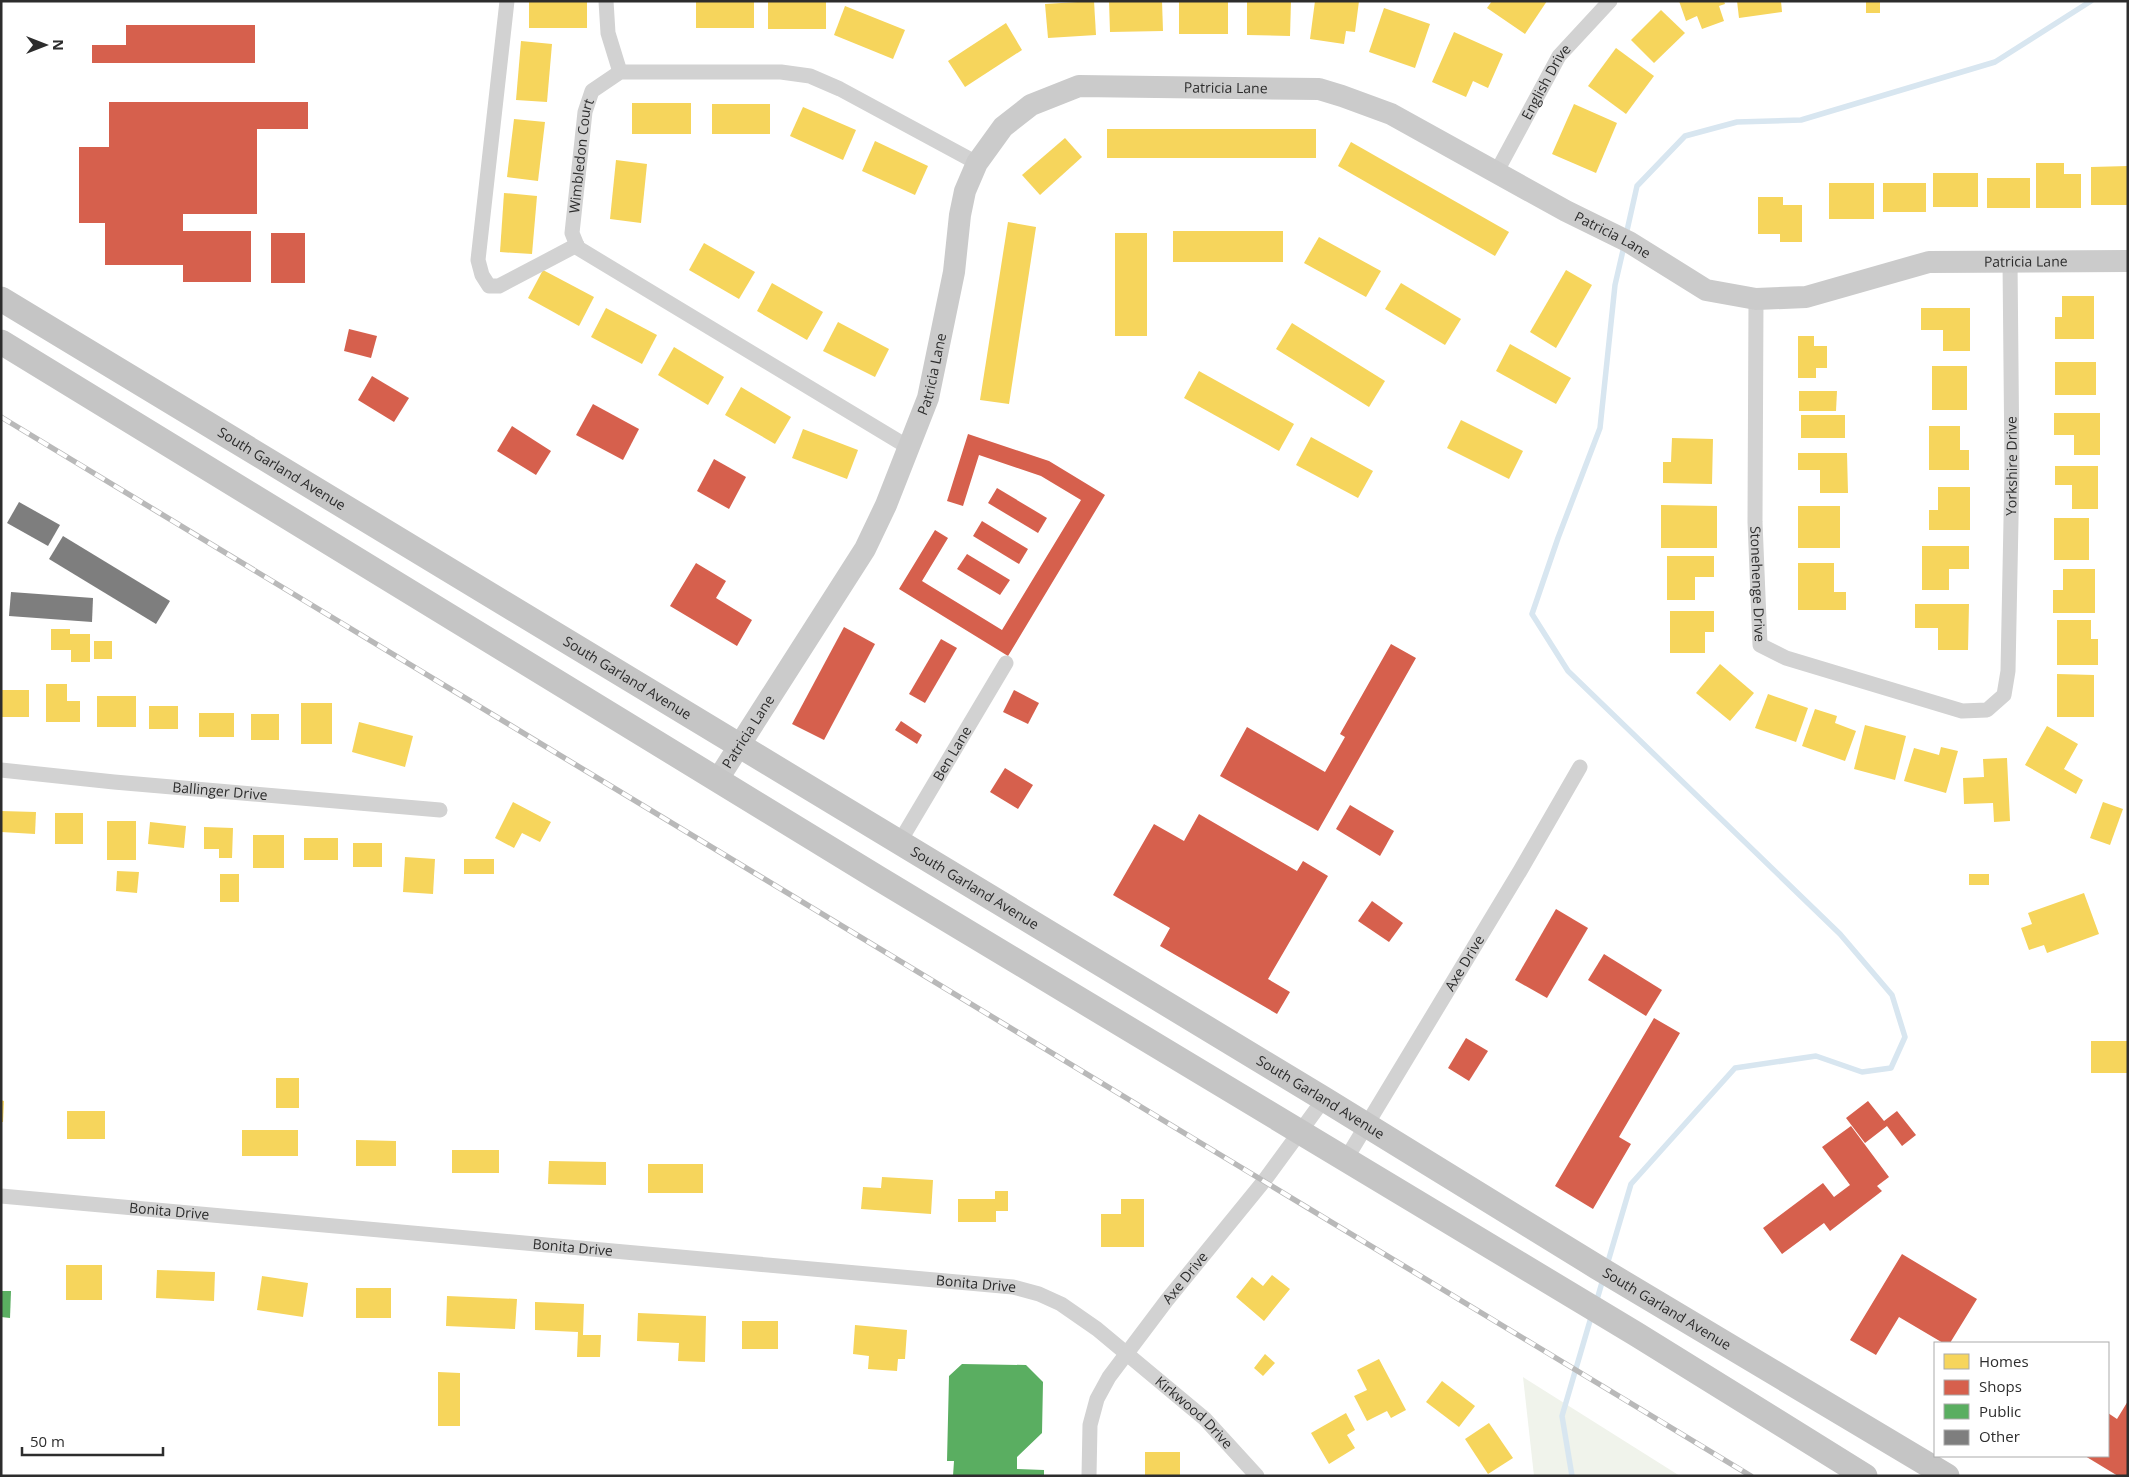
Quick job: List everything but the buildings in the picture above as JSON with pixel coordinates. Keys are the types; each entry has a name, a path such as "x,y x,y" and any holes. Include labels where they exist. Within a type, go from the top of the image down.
{"main road":[{"name":"South Garland Avenue","path":"1,300 1607,1273 1946,1476"},
{"path":"1,342 1865,1476"}],"street":[{"path":"507,1 478,260 482,275 489,286 499,286 577,245 578,248 693,319 908,447"},
{"path":"606,1 608,33 620,72 782,72 810,76 840,89 977,163"},
{"name":"English Drive","path":"1496,172 1559,56 1610,1"},
{"name":"Wimbledon Court","path":"577,245 572,233 585,112 592,91 620,72"},
{"name":"Patricia Lane","path":"718,779 865,549 886,505 928,398 954,272 960,215 965,190 977,163 1003,127 1031,105 1079,86 1319,89 1342,96 1391,114 1622,238 1706,290 1756,299 1806,297 1929,262 2128,261"},
{"name":"Yorkshire Drive","path":"2008,671 2012,470 2010,261"},
{"name":"Stonehenge Drive","path":"1756,299 1756,522 1760,645 1786,658 1962,711 1987,710 2004,695 2008,671"},
{"name":"Ben Lane","path":"899,844 1006,663"},
{"name":"Axe Drive","path":"1346,1159 1520,871 1580,767"},
{"name":"Ballinger Drive","path":"1,770 114,782 440,810"},
{"name":"Axe Drive","path":"1089,1476 1090,1425 1096,1399 1126,1352 1264,1181 1324,1100"},
{"name":"Bonita Drive","path":"1,1196 1013,1287 1039,1294 1061,1304 1126,1352"},
{"name":"Kirkwood Drive","path":"1126,1352 1205,1419 1257,1476"}],"shaded area":[{"path":"1523,1377 1680,1476 1534,1476"}],"waterway":[{"path":"1626,235 1637,186 1685,136 1737,122 1801,120 1995,62 2091,1"},
{"path":"1607,1265 1631,1184 1735,1068 1816,1056 1862,1072 1891,1068 1905,1037 1892,995 1840,934 1568,671 1532,614 1558,538 1600,428 1615,285 1624,246"},
{"path":"1596,1303 1603,1279"},
{"path":"1572,1476 1562,1416 1592,1314"}],"railway":[{"path":"1,417 1751,1476"}]}
